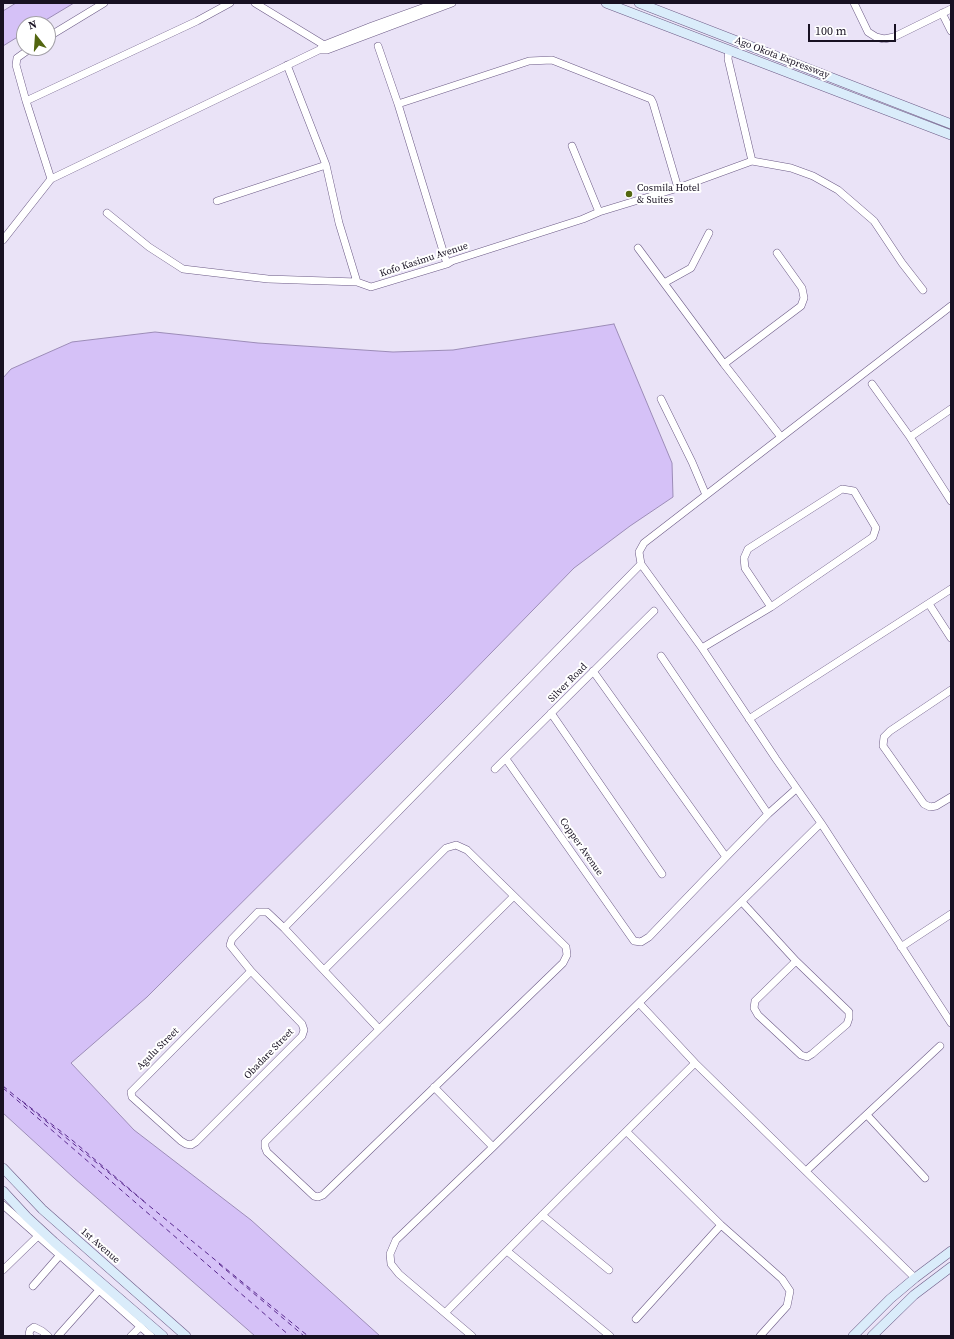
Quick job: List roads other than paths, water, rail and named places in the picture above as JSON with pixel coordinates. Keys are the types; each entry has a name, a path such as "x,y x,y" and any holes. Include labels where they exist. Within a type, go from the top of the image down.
{"main road":[{"name":"Ago Okota Expressway","path":"606,3 951,135"},
{"name":"Ago Okota Expressway","path":"639,3 951,124"},
{"name":"1st Avenue","path":"3,1168 42,1209 186,1336"},
{"path":"3,1191 38,1227 163,1336"},
{"path":"853,1336 890,1299 951,1251"},
{"path":"872,1336 914,1295 951,1267"}],"street":[{"path":"56,32 104,3"},
{"path":"26,102 197,21 230,3"},
{"path":"255,3 323,49"},
{"path":"414,3 423,11"},
{"path":"423,11 436,3"},
{"path":"3,240 51,179 323,49 423,11 452,3"},
{"path":"854,3 868,32 876,37 884,39 894,37 951,9"},
{"path":"942,13 951,31"},
{"path":"378,46 398,104 447,264"},
{"path":"729,50 728,60 752,161 798,171 813,176 838,190 874,221 902,263 923,290"},
{"path":"20,56 17,58 16,65 26,102 51,179"},
{"path":"398,104 529,61 552,60 651,99 678,188"},
{"path":"287,65 326,165 340,224 357,282"},
{"path":"572,146 599,212"},
{"name":"Kofo Kasimu Avenue","path":"107,213 148,247 183,268 268,278 357,282 371,287 447,264 459,258 678,188 752,161"},
{"path":"217,202 326,165"},
{"path":"664,283 692,268 709,233"},
{"path":"638,248 724,364 781,437"},
{"path":"724,364 801,306 804,298 802,288 777,253"},
{"path":"951,306 644,543 639,552 641,564 702,648 749,720 821,823 951,1023"},
{"path":"872,384 910,437 951,500"},
{"path":"661,399 692,462 706,495"},
{"path":"910,437 951,409"},
{"path":"702,648 771,607 873,537 876,528 854,491 842,489 748,549 744,558 745,568 771,607"},
{"path":"379,1029 284,928 641,564"},
{"path":"749,720 951,589"},
{"path":"929,604 951,638"},
{"name":"Silver Road","path":"495,769 654,610"},
{"path":"661,656 768,814"},
{"path":"593,671 726,856 768,814 796,789"},
{"path":"951,690 890,731 884,737 883,746 924,804 930,808 936,806 951,796"},
{"path":"551,713 662,874"},
{"name":"Copper Avenue","path":"506,759 634,941 641,942 649,937 726,856"},
{"path":"472,1336 399,1274 391,1264 390,1254 396,1240 493,1147 821,823"},
{"path":"324,970 446,848 456,845 467,850 514,896 566,947 567,955 564,963 323,1195 314,1196 267,1152 265,1142 514,896"},
{"path":"742,902 796,961 849,1012 847,1024 807,1057 801,1055 758,1015 754,1008 755,1001 796,961"},
{"name":"Obadare Street","path":"180,1141 190,1145 196,1142 302,1036 304,1030 302,1024 251,971 230,945 232,939 258,912 267,912 284,928"},
{"path":"901,947 951,914"},
{"name":"Agulu Street","path":"180,1141 132,1097 131,1092 251,971"},
{"path":"638,1003 695,1063 915,1278"},
{"path":"806,1171 940,1046"},
{"path":"445,1313 695,1063"},
{"path":"434,1087 493,1147"},
{"path":"866,1115 925,1178"},
{"path":"627,1132 721,1225 782,1278 790,1291 787,1306 760,1336"},
{"path":"3,1205 152,1336"},
{"path":"542,1215 609,1270"},
{"path":"636,1318 721,1225"},
{"path":"3,1270 38,1236"},
{"path":"507,1251 610,1336"},
{"path":"33,1286 60,1255"},
{"path":"58,1336 100,1290"},
{"path":"131,1336 141,1326"},
{"path":"30,1336 30,1330 34,1327 48,1336"}],"place":[{"name":"Cosmila Hotel & Suites","path":"629,194"}]}
